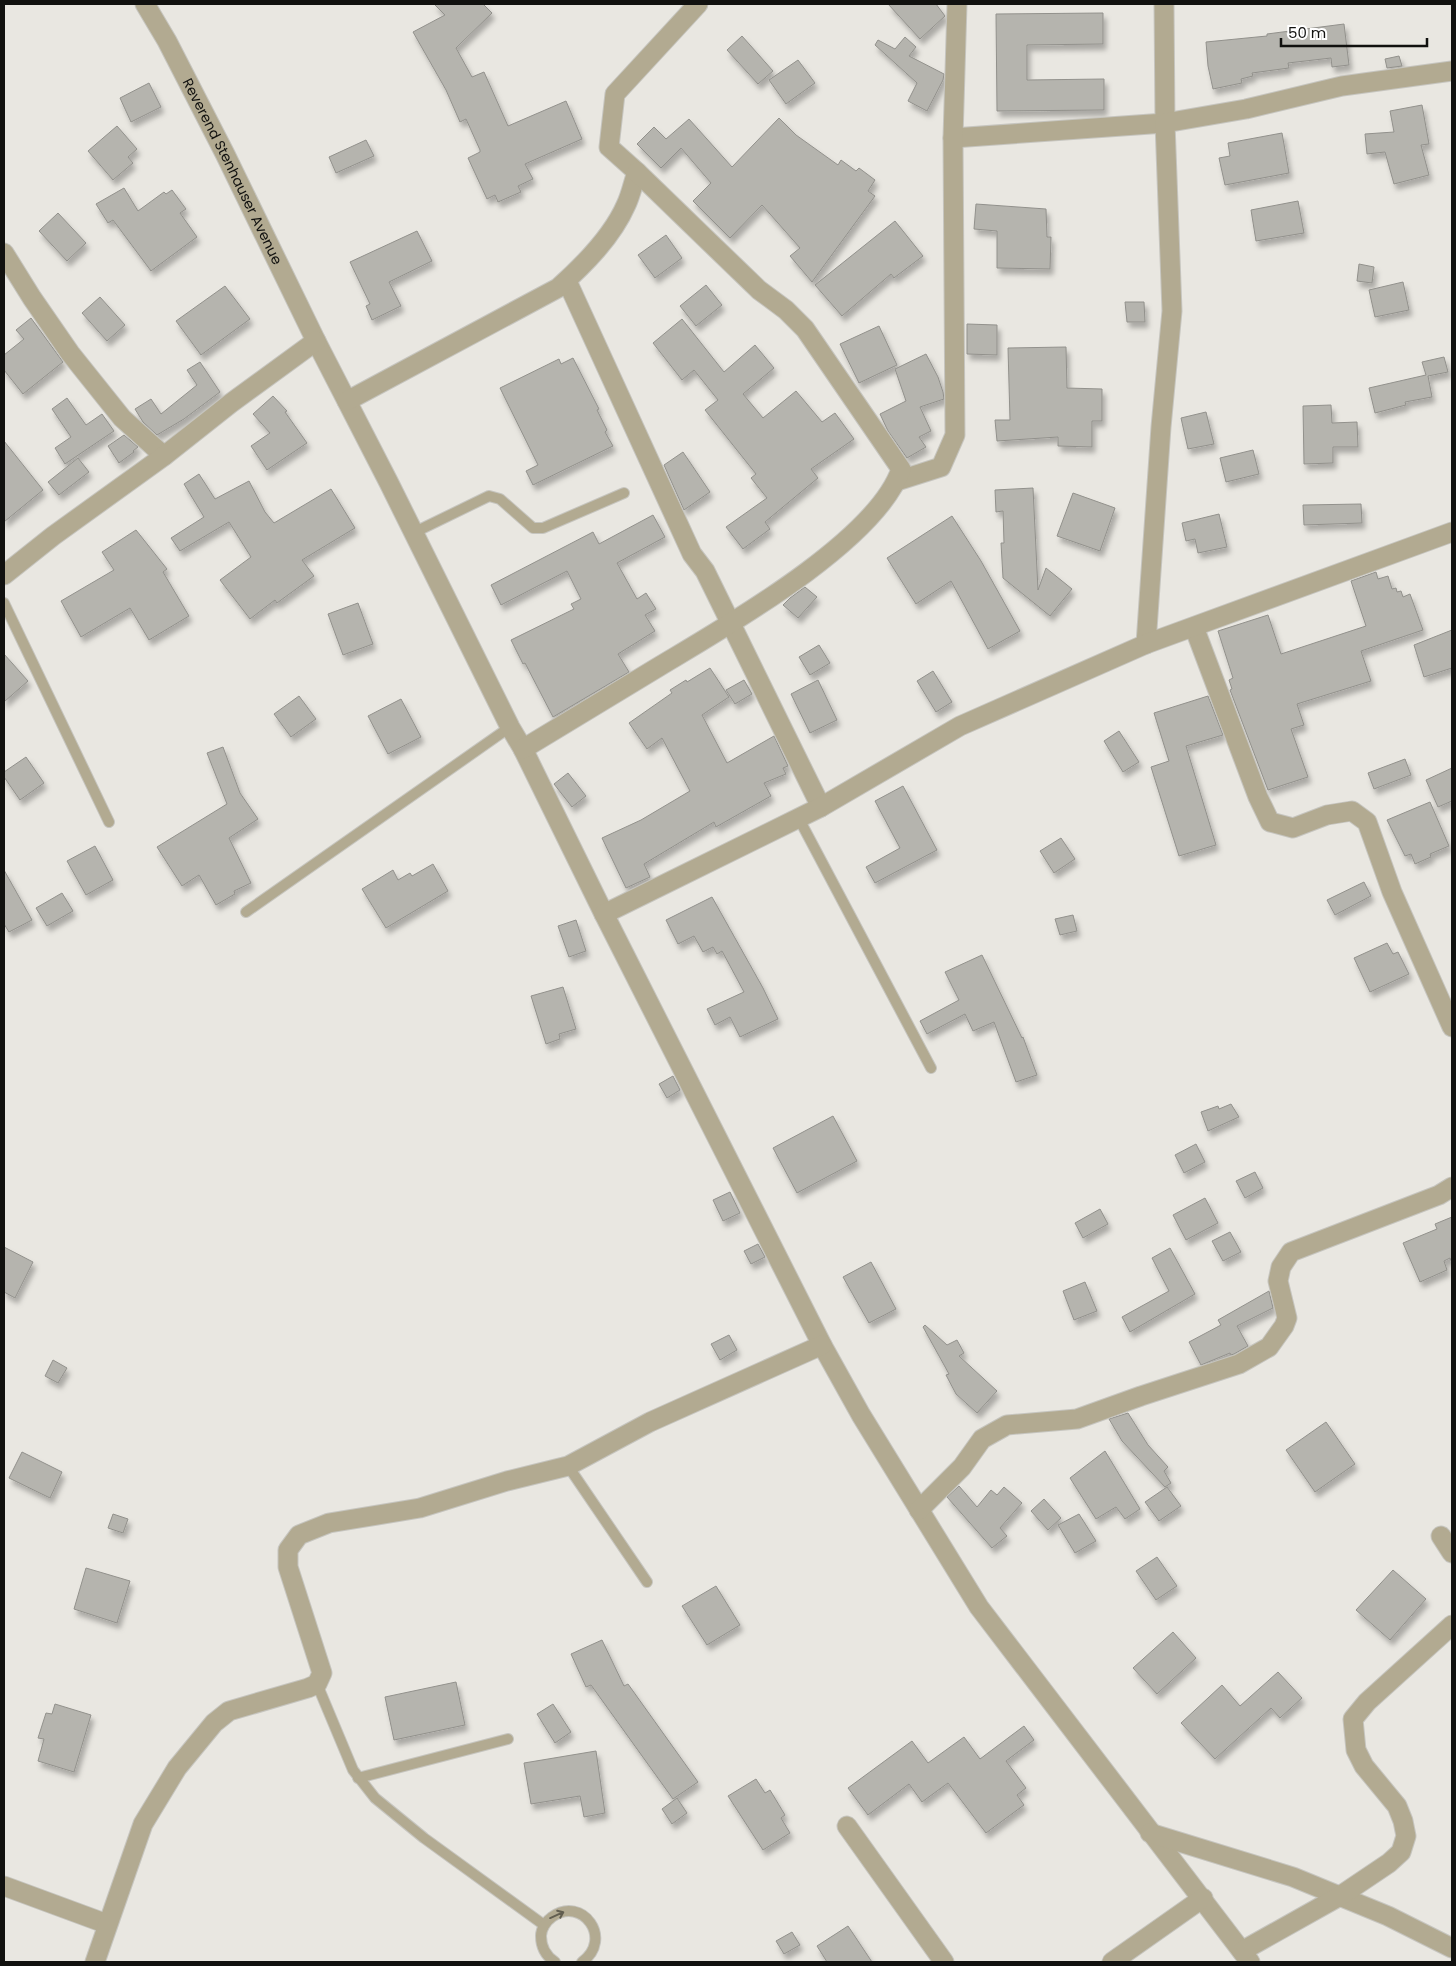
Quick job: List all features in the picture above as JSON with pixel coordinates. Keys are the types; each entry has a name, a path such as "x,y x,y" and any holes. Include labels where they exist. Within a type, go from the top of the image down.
{"street":[{"name":"Reverend Stenhauser Avenue","path":"145,4 167,42 225,154 316,342 822,1345 861,1414 979,1607 1246,1957"},
{"path":"523,749 730,624 814,566 876,511 897,481 901,469 805,329 786,310 759,290 610,147 615,94 698,4"},
{"path":"897,481 941,467 955,435 953,138 957,4"},
{"path":"1146,644 1161,427 1172,311 1165,123 1164,4"},
{"path":"953,138 1165,123 1246,109 1342,86 1452,71"},
{"path":"347,401 558,288 580,269 608,235 626,206 637,172"},
{"path":"4,253 70,353 122,418 164,456"},
{"path":"567,280 692,554 705,571 821,807"},
{"path":"4,575 53,536 164,456 231,403 316,342"},
{"path":"604,914 821,807 960,726 1146,644 1452,532"},
{"path":"1194,627 1258,797 1270,822 1293,828 1328,815 1352,811 1367,822 1392,892 1452,1027"},
{"path":"919,1510 962,1467 982,1439 1008,1425 1077,1419 1239,1364 1270,1348 1287,1318 1278,1281 1280,1267 1291,1252 1439,1195 1452,1187"},
{"path":"95,1962 142,1824 177,1768 214,1723 229,1711 318,1684 322,1673 288,1567 288,1550 299,1535 329,1523 420,1508 568,1466 650,1422 822,1345"},
{"path":"1441,1536 1452,1552"},
{"path":"1246,1957 1389,1863 1401,1852 1406,1836 1403,1821 1397,1806 1364,1766 1356,1750 1354,1719 1367,1702 1452,1625"},
{"path":"847,1826 944,1962"},
{"path":"1150,1833 1293,1877 1388,1916 1452,1948"},
{"path":"4,1886 108,1924"},
{"path":"1112,1962 1202,1898"}],"lane":[{"path":"414,533 489,496 500,498 533,528 543,528 624,494"},
{"path":"4,603 109,822"},
{"path":"246,912 510,727"},
{"path":"798,817 931,1068"},
{"path":"568,1466 647,1582"},
{"path":"318,1684 353,1770 375,1798 417,1832 544,1925"},
{"path":"358,1778 508,1739"},
{"path":"555,1962 544,1950 541,1934 549,1918 565,1911 573,1911 594,1926 596,1943 593,1952 582,1962"}],"building":[{"path":"434,4 483,4 492,13 456,48 472,77 484,72 508,126 566,101 582,139 525,164 533,179 518,186 521,192 498,202 495,195 487,199 468,158 480,152 480,150 466,119 460,122 446,90 413,32 445,15"},
{"path":"888,4 936,4 945,16 920,39"},
{"path":"1103,13 1103,44 1027,45 1027,80 1104,79 1104,110 997,111 996,14"},
{"path":"1344,24 1349,65 1332,67 1331,58 1288,63 1289,68 1252,73 1253,76 1241,79 1242,83 1213,89 1208,66 1206,42 1267,36 1267,34"},
{"path":"742,36 773,71 758,84 727,50"},
{"path":"905,37 916,47 909,56 944,74 943,80 927,111 908,101 917,83 875,45 878,40 895,49"},
{"path":"1399,56 1402,66 1387,68 1385,59"},
{"path":"798,60 815,83 786,104 769,80"},
{"path":"149,83 161,107 131,122 120,98"},
{"path":"1422,105 1429,144 1421,145 1429,175 1394,184 1385,152 1367,154 1365,134 1394,132 1390,111"},
{"path":"779,118 796,135 838,165 841,160 856,171 859,168 875,180 868,191 875,196 812,282 790,256 800,248 762,205 730,238 693,201 711,183 681,148 661,168 637,144 654,127 666,139 689,119 732,167"},
{"path":"117,126 137,149 128,157 133,163 113,180 88,151"},
{"path":"1282,133 1289,173 1225,185 1219,158 1230,156 1228,143"},
{"path":"366,140 374,156 336,173 329,157"},
{"path":"124,188 138,211 164,192 166,194 172,190 186,209 180,213 197,237 151,271 113,220 108,223 96,204"},
{"path":"1298,201 1304,233 1256,241 1251,210"},
{"path":"976,204 1046,209 1047,237 1051,237 1050,269 997,268 997,231 974,229"},
{"path":"58,213 86,243 67,261 39,231"},
{"path":"895,221 923,256 894,278 891,274 842,316 815,285"},
{"path":"417,231 432,261 389,282 401,306 372,320 366,306 370,304 350,262"},
{"path":"666,235 682,258 655,278 638,255"},
{"path":"1359,264 1374,267 1372,283 1357,281"},
{"path":"1403,282 1409,310 1375,317 1369,290"},
{"path":"706,285 722,305 696,326 680,306"},
{"path":"225,286 250,319 201,355 176,321"},
{"path":"100,297 125,325 107,341 82,313"},
{"path":"1125,302 1144,302 1145,322 1127,322"},
{"path":"31,318 63,362 23,394 4,370 4,355 24,339 16,330"},
{"path":"682,319 724,372 755,345 774,368 743,394 763,418 796,391 822,422 835,413 854,439 811,469 818,478 765,522 770,529 743,549 726,527 767,498 751,478 756,474 705,410 718,400 694,370 682,380 653,343"},
{"path":"967,324 997,325 997,355 967,354"},
{"path":"879,326 897,365 859,383 840,344"},
{"path":"1066,347 1067,388 1102,389 1102,421 1092,421 1092,447 1058,446 1058,437 997,441 995,420 1010,420 1008,348"},
{"path":"926,354 938,377 944,399 920,407 931,431 919,437 926,447 907,458 888,431 880,414 906,401 895,369"},
{"path":"1444,357 1448,372 1428,376 1432,397 1405,402 1406,405 1375,413 1369,388 1426,375 1422,362"},
{"path":"573,358 599,409 597,410 607,430 605,432 613,446 533,485 526,471 538,465 500,388 559,359 561,364"},
{"path":"200,362 220,392 184,419 157,435 143,422 135,409 151,399 161,414 197,385 187,370"},
{"path":"273,396 287,411 285,412 307,443 267,470 251,446 270,433 253,414"},
{"path":"67,398 86,425 102,414 114,431 65,464 55,448 71,437 52,409"},
{"path":"1331,405 1332,423 1357,422 1358,447 1333,447 1333,463 1304,464 1303,406"},
{"path":"1206,412 1214,444 1188,449 1181,418"},
{"path":"124,435 138,447 119,463 108,446"},
{"path":"4,441 43,490 4,522"},
{"path":"1253,450 1259,474 1226,482 1220,458"},
{"path":"683,452 710,492 684,510 664,465"},
{"path":"78,458 89,472 59,495 48,482"},
{"path":"199,474 215,499 249,481 265,512 274,523 331,489 355,528 302,560 314,576 277,603 275,600 250,619 220,580 251,557 229,522 180,551 171,538 204,517 184,484"},
{"path":"1033,488 1038,590 1046,568 1072,589 1050,616 1003,578 1001,543 1004,543 1003,511 996,512 995,490"},
{"path":"1073,493 1115,508 1100,551 1057,536"},
{"path":"1361,504 1362,523 1304,525 1303,505"},
{"path":"1219,514 1227,547 1198,553 1195,539 1186,541 1182,523"},
{"path":"653,515 665,537 617,563 637,599 646,593 656,609 645,615 655,631 618,654 629,672 553,717 511,640 574,609 571,604 581,599 567,571 501,605 491,585 593,532 599,544"},
{"path":"952,516 981,561 1020,631 988,649 951,581 916,604 887,558"},
{"path":"136,530 167,569 163,572 189,616 149,640 130,608 81,637 61,601 114,570 102,552"},
{"path":"1376,572 1378,579 1388,576 1392,589 1396,588 1397,592 1401,591 1403,597 1410,594 1423,630 1361,651 1371,681 1297,704 1304,725 1291,729 1308,777 1268,790 1230,690 1232,689 1229,680 1233,678 1218,631 1268,615 1281,654 1366,626 1351,581"},
{"path":"805,587 817,597 798,618 783,605"},
{"path":"358,603 373,644 343,655 328,614"},
{"path":"1452,630 1452,668 1424,677 1414,645"},
{"path":"819,645 830,663 810,675 799,657"},
{"path":"4,654 28,681 4,702"},
{"path":"710,668 729,697 702,715 727,763 774,736 788,766 783,768 786,774 764,783 771,796 716,827 714,822 644,864 650,877 626,888 602,838 641,820 690,791 662,738 647,749 629,723 672,693 670,690"},
{"path":"933,671 952,702 936,712 917,681"},
{"path":"744,680 752,694 735,704 726,690"},
{"path":"818,680 837,720 810,733 791,694"},
{"path":"299,696 316,719 291,737 274,714"},
{"path":"1208,696 1223,735 1186,746 1216,845 1179,856 1151,767 1169,761 1154,713"},
{"path":"401,699 421,737 388,754 368,716"},
{"path":"1119,731 1139,762 1123,772 1104,741"},
{"path":"223,747 240,793 258,819 229,838 251,883 234,891 235,894 216,905 199,875 182,886 157,847 227,804 207,753"},
{"path":"26,757 44,783 20,800 4,777 4,772"},
{"path":"1405,759 1411,775 1374,789 1368,773"},
{"path":"1452,768 1452,801 1438,807 1426,780"},
{"path":"568,773 586,796 572,807 554,784"},
{"path":"903,786 937,850 875,883 866,867 900,848 875,801"},
{"path":"1430,802 1449,846 1430,854 1431,857 1415,864 1411,854 1405,856 1387,820"},
{"path":"1061,838 1075,859 1054,873 1040,851"},
{"path":"95,846 113,880 86,895 67,861"},
{"path":"433,864 448,891 386,928 362,889 393,870 398,880 410,873 412,876"},
{"path":"4,870 32,920 9,932 4,924"},
{"path":"1364,882 1371,896 1335,915 1327,900"},
{"path":"62,893 73,911 47,926 36,908"},
{"path":"712,897 763,988 778,1019 740,1037 730,1017 715,1025 707,1009 744,992 722,951 717,954 713,947 703,952 694,936 678,944 666,920"},
{"path":"1073,915 1077,931 1060,935 1055,919"},
{"path":"576,920 586,951 569,957 558,926"},
{"path":"1387,943 1393,954 1398,952 1409,974 1370,992 1354,958"},
{"path":"982,955 1023,1037 1037,1075 1016,1082 994,1022 973,1031 965,1014 927,1034 920,1021 959,1000 945,972"},
{"path":"563,987 576,1029 559,1034 560,1039 546,1044 531,996"},
{"path":"673,1076 680,1090 667,1098 659,1084"},
{"path":"1231,1104 1239,1117 1208,1131 1201,1112 1218,1106 1219,1109"},
{"path":"833,1116 857,1161 797,1193 773,1148"},
{"path":"1196,1144 1205,1162 1184,1173 1175,1155"},
{"path":"1255,1172 1263,1188 1245,1198 1236,1181"},
{"path":"730,1192 740,1213 723,1221 713,1200"},
{"path":"1205,1198 1218,1223 1186,1240 1173,1215"},
{"path":"1100,1209 1108,1224 1083,1238 1075,1223"},
{"path":"1452,1217 1452,1263 1450,1258 1444,1261 1447,1270 1420,1282 1403,1243 1437,1229 1435,1224"},
{"path":"1230,1232 1241,1252 1223,1261 1212,1241"},
{"path":"758,1244 765,1257 751,1264 744,1251"},
{"path":"4,1247 33,1262 15,1298 4,1292"},
{"path":"1170,1248 1195,1294 1130,1332 1122,1317 1169,1291 1152,1258"},
{"path":"871,1262 896,1309 869,1323 843,1277"},
{"path":"1085,1282 1097,1311 1074,1320 1063,1291"},
{"path":"1269,1291 1273,1308 1237,1326 1248,1346 1234,1354 1231,1355 1230,1353 1201,1365 1189,1342 1221,1325 1218,1320"},
{"path":"925,1325 947,1345 957,1340 964,1353 959,1356 997,1391 977,1413 956,1394 946,1375 949,1374 923,1327"},
{"path":"729,1335 737,1350 720,1360 711,1344"},
{"path":"53,1360 67,1368 58,1383 45,1376"},
{"path":"1128,1413 1148,1445 1168,1467 1164,1471 1171,1483 1165,1487 1122,1441 1109,1419"},
{"path":"1326,1422 1355,1464 1315,1492 1286,1450"},
{"path":"1105,1451 1140,1509 1125,1519 1116,1507 1096,1519 1070,1478"},
{"path":"22,1452 62,1472 50,1498 9,1478"},
{"path":"959,1486 977,1507 991,1490 997,1495 1004,1487 1022,1503 1000,1528 1007,1536 992,1548 947,1497"},
{"path":"1167,1487 1181,1506 1159,1521 1145,1502"},
{"path":"1044,1499 1061,1518 1048,1530 1031,1511"},
{"path":"113,1514 128,1519 123,1533 108,1528"},
{"path":"1079,1514 1096,1541 1075,1553 1058,1525"},
{"path":"1157,1557 1177,1586 1156,1600 1136,1571"},
{"path":"86,1568 130,1581 117,1623 74,1609"},
{"path":"1393,1570 1426,1599 1390,1640 1356,1610"},
{"path":"716,1586 740,1625 707,1645 682,1606"},
{"path":"1173,1632 1196,1658 1157,1694 1133,1668"},
{"path":"602,1640 624,1686 628,1684 698,1782 673,1799 591,1685 586,1687 571,1654"},
{"path":"1278,1672 1302,1698 1280,1718 1271,1708 1215,1759 1181,1723 1222,1685 1240,1706"},
{"path":"456,1682 465,1725 394,1740 385,1697"},
{"path":"55,1704 91,1715 74,1772 38,1761 44,1739 38,1738 46,1713 52,1714"},
{"path":"553,1704 571,1732 555,1743 537,1714"},
{"path":"1024,1726 1034,1740 1006,1761 1026,1788 1017,1795 1024,1805 986,1833 948,1783 922,1802 909,1784 868,1815 848,1788 912,1741 928,1763 964,1737 980,1759"},
{"path":"596,1751 605,1813 584,1817 580,1796 531,1804 524,1763"},
{"path":"756,1779 765,1793 770,1790 785,1815 781,1818 790,1833 763,1850 728,1796"},
{"path":"677,1798 687,1813 672,1824 662,1809"},
{"path":"848,1926 872,1962 827,1962 817,1946"},
{"path":"792,1932 800,1945 784,1954 776,1941"}]}
